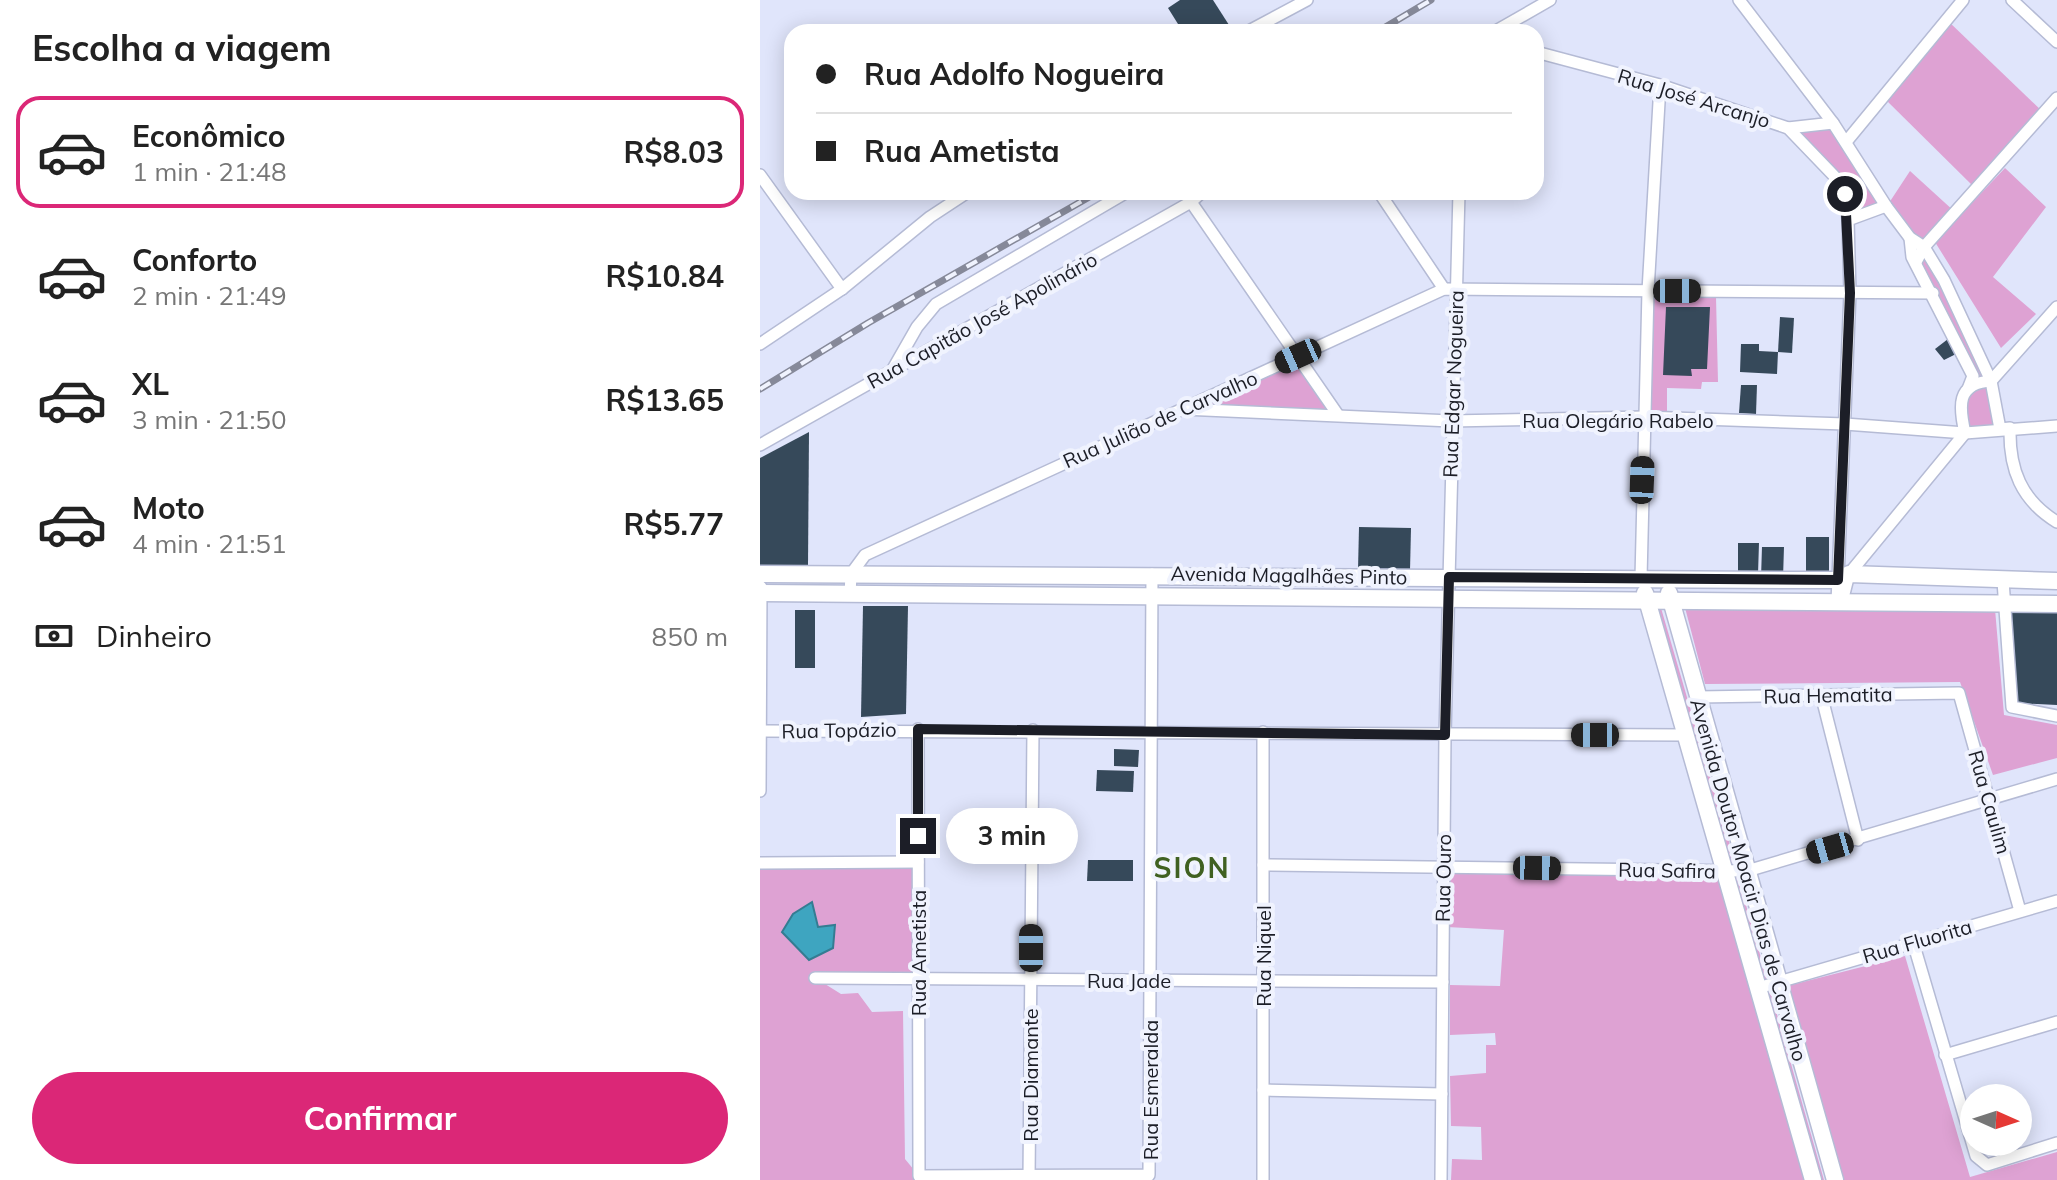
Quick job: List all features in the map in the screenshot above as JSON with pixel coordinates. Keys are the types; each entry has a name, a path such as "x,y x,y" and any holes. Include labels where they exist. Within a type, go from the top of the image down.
{"main road":[{"name":"Avenida Magalhães Pinto","path":"761,574 1667,579 1843,577 2057,581"},
{"path":"1525,600 1527,577"},
{"name":"Avenida Doutor Moacir Dias de Carvalho","path":"1641,578 1813,1180"},
{"name":"Avenida Doutor Moacir Dias de Carvalho","path":"1667,579 1697,697 1835,1180"},
{"name":"Avenida Magalhães Pinto","path":"761,593 2057,604"}],"street":[{"path":"1262,24 1307,0"},
{"path":"1508,24 1550,0"},
{"path":"1739,0 1833,123 1886,206 1910,238 1924,247 1944,280 1989,376 2000,429 2010,428 2009,455 2024,493 2038,510 2057,522"},
{"path":"1846,142 1963,0"},
{"path":"2012,0 2057,42"},
{"name":"Rua José Arcanjo","path":"1544,54 1660,85 1788,128 1838,180 1846,197 1850,293 1843,577"},
{"path":"1641,578 1648,291 1660,85"},
{"path":"1916,262 1924,247 2057,98"},
{"path":"1788,128 1833,123"},
{"path":"760,175 842,289"},
{"path":"760,344 842,289 930,217 956,200"},
{"path":"892,371 917,327 936,304 1113,200"},
{"path":"1385,200 1450,290"},
{"name":"Rua Edgar Nogueira","path":"1449,577 1450,290 1458,200"},
{"path":"1191,202 1338,415"},
{"name":"Rua Capitão José Apolinário","path":"760,445 1191,202"},
{"path":"1848,220 1886,206"},
{"path":"1839,602 1843,577 1965,433 1959,415 1960,402 1973,376 1916,262 1910,238"},
{"name":"Rua Julião de Carvalho","path":"851,574 865,555 1179,409 1450,290 1933,293"},
{"path":"1968,390 1989,376 2057,307"},
{"name":"Rua Olegário Rabelo","path":"1179,409 1451,421 1644,417 1845,424 1965,433 2057,426"},
{"path":"760,791 761,574"},
{"path":"850,595 851,574"},
{"name":"Rua Esmeralda","path":"1029,1178 1149,1175 1152,574"},
{"name":"Rua Ouro","path":"1441,1180 1449,577"},
{"path":"2003,581 2012,707 2057,716"},
{"name":"Rua Hematita","path":"1697,697 1959,693"},
{"name":"Rua Caulim","path":"1959,693 2020,911"},
{"path":"1821,694 1858,840"},
{"name":"Rua Topázio","path":"761,731 918,729 1685,735"},
{"name":"Rua Ametista","path":"918,729 919,1176 1029,1178"},
{"name":"Rua Diamante","path":"1029,1178 1033,730"},
{"name":"Rua Niquel","path":"1263,732 1263,1180"},
{"name":"Rua Safira","path":"1263,865 1747,871 2057,779"},
{"path":"760,863 918,862"},
{"name":"Rua Fluorita","path":"1758,988 2057,901"},
{"path":"1913,942 1976,1156 1987,1165 2057,1143"},
{"name":"Rua Jade","path":"815,978 1443,982"},
{"path":"1945,1055 2057,1022"},
{"path":"1263,1090 1442,1094"}],"shaded area":[{"path":"1947,20 2044,113 1976,189 1883,97"},
{"path":"1833,123 1887,206 1910,171 1955,212 1924,247 1886,206 1848,220 1845,194 1788,128"},
{"path":"2005,168 2046,207 1993,277 2036,314 2001,348 1935,242"},
{"path":"1924,252 1987,379 1978,379 1975,374 1919,262"},
{"path":"1654,297 1716,297 1718,382 1702,382 1701,389 1667,388 1667,411 1648,412"},
{"path":"1298,356 1338,415 1179,409"},
{"path":"1991,381 2000,429 1965,433 1968,390"},
{"path":"1683,600 1995,609 2004,715 2057,725 2057,758 1993,775 1960,682 1705,684"},
{"path":"1661,608 1735,862 1726,866 1653,609"},
{"path":"918,862 918,978 817,979 841,994 858,993 872,1012 903,1011 905,1159 919,1176 1029,1180 760,1180 760,863"},
{"path":"1447,873 1718,874 1808,1180 1451,1180 1452,1159 1482,1160 1481,1127 1451,1126 1450,1076 1486,1073 1486,1045 1496,1045 1495,1033 1450,1035 1450,985 1500,986 1504,930 1447,927"},
{"path":"1738,877 1824,1180 1818,1180 1731,879"},
{"path":"1905,956 1960,1143 1960,1156 1964,1156 1970,1177 2057,1152 2057,1180 1843,1180 1787,986"}],"water":[{"path":"812,902 818,927 835,925 833,948 809,960 782,932 793,914"}],"building":[{"path":"1180,0 1213,0 1228,24 1178,24 1168,8"},
{"path":"1666,307 1710,307 1707,369 1691,369 1692,376 1663,375"},
{"path":"1780,317 1794,318 1792,353 1778,352"},
{"path":"1948,339 1956,354 1944,360 1935,349"},
{"path":"1741,344 1759,344 1759,351 1778,352 1777,374 1740,372"},
{"path":"1741,385 1757,385 1756,414 1739,413"},
{"path":"809,432 808,566 760,566 760,458"},
{"path":"1359,527 1411,528 1410,571 1358,570"},
{"path":"1806,537 1829,537 1829,573 1806,573"},
{"path":"1738,543 1759,543 1758,574 1738,574"},
{"path":"1762,547 1784,547 1783,578 1761,578"},
{"path":"863,606 908,606 906,714 861,717"},
{"path":"795,610 815,610 815,668 795,668"},
{"path":"2009,611 2057,612 2057,705 2016,703"},
{"path":"1114,749 1139,750 1138,767 1114,766"},
{"path":"1097,770 1134,771 1133,792 1096,791"},
{"path":"1088,860 1133,860 1133,881 1087,881"}],"railway":[{"path":"1390,24 1431,0"},
{"path":"760,389 868,323 1084,200"}],"district":[{"name":"SION","path":"1192,867"}],"route":[{"path":"918,836 918,729 1445,735 1449,577 1838,580 1850,293 1845,194"}]}
